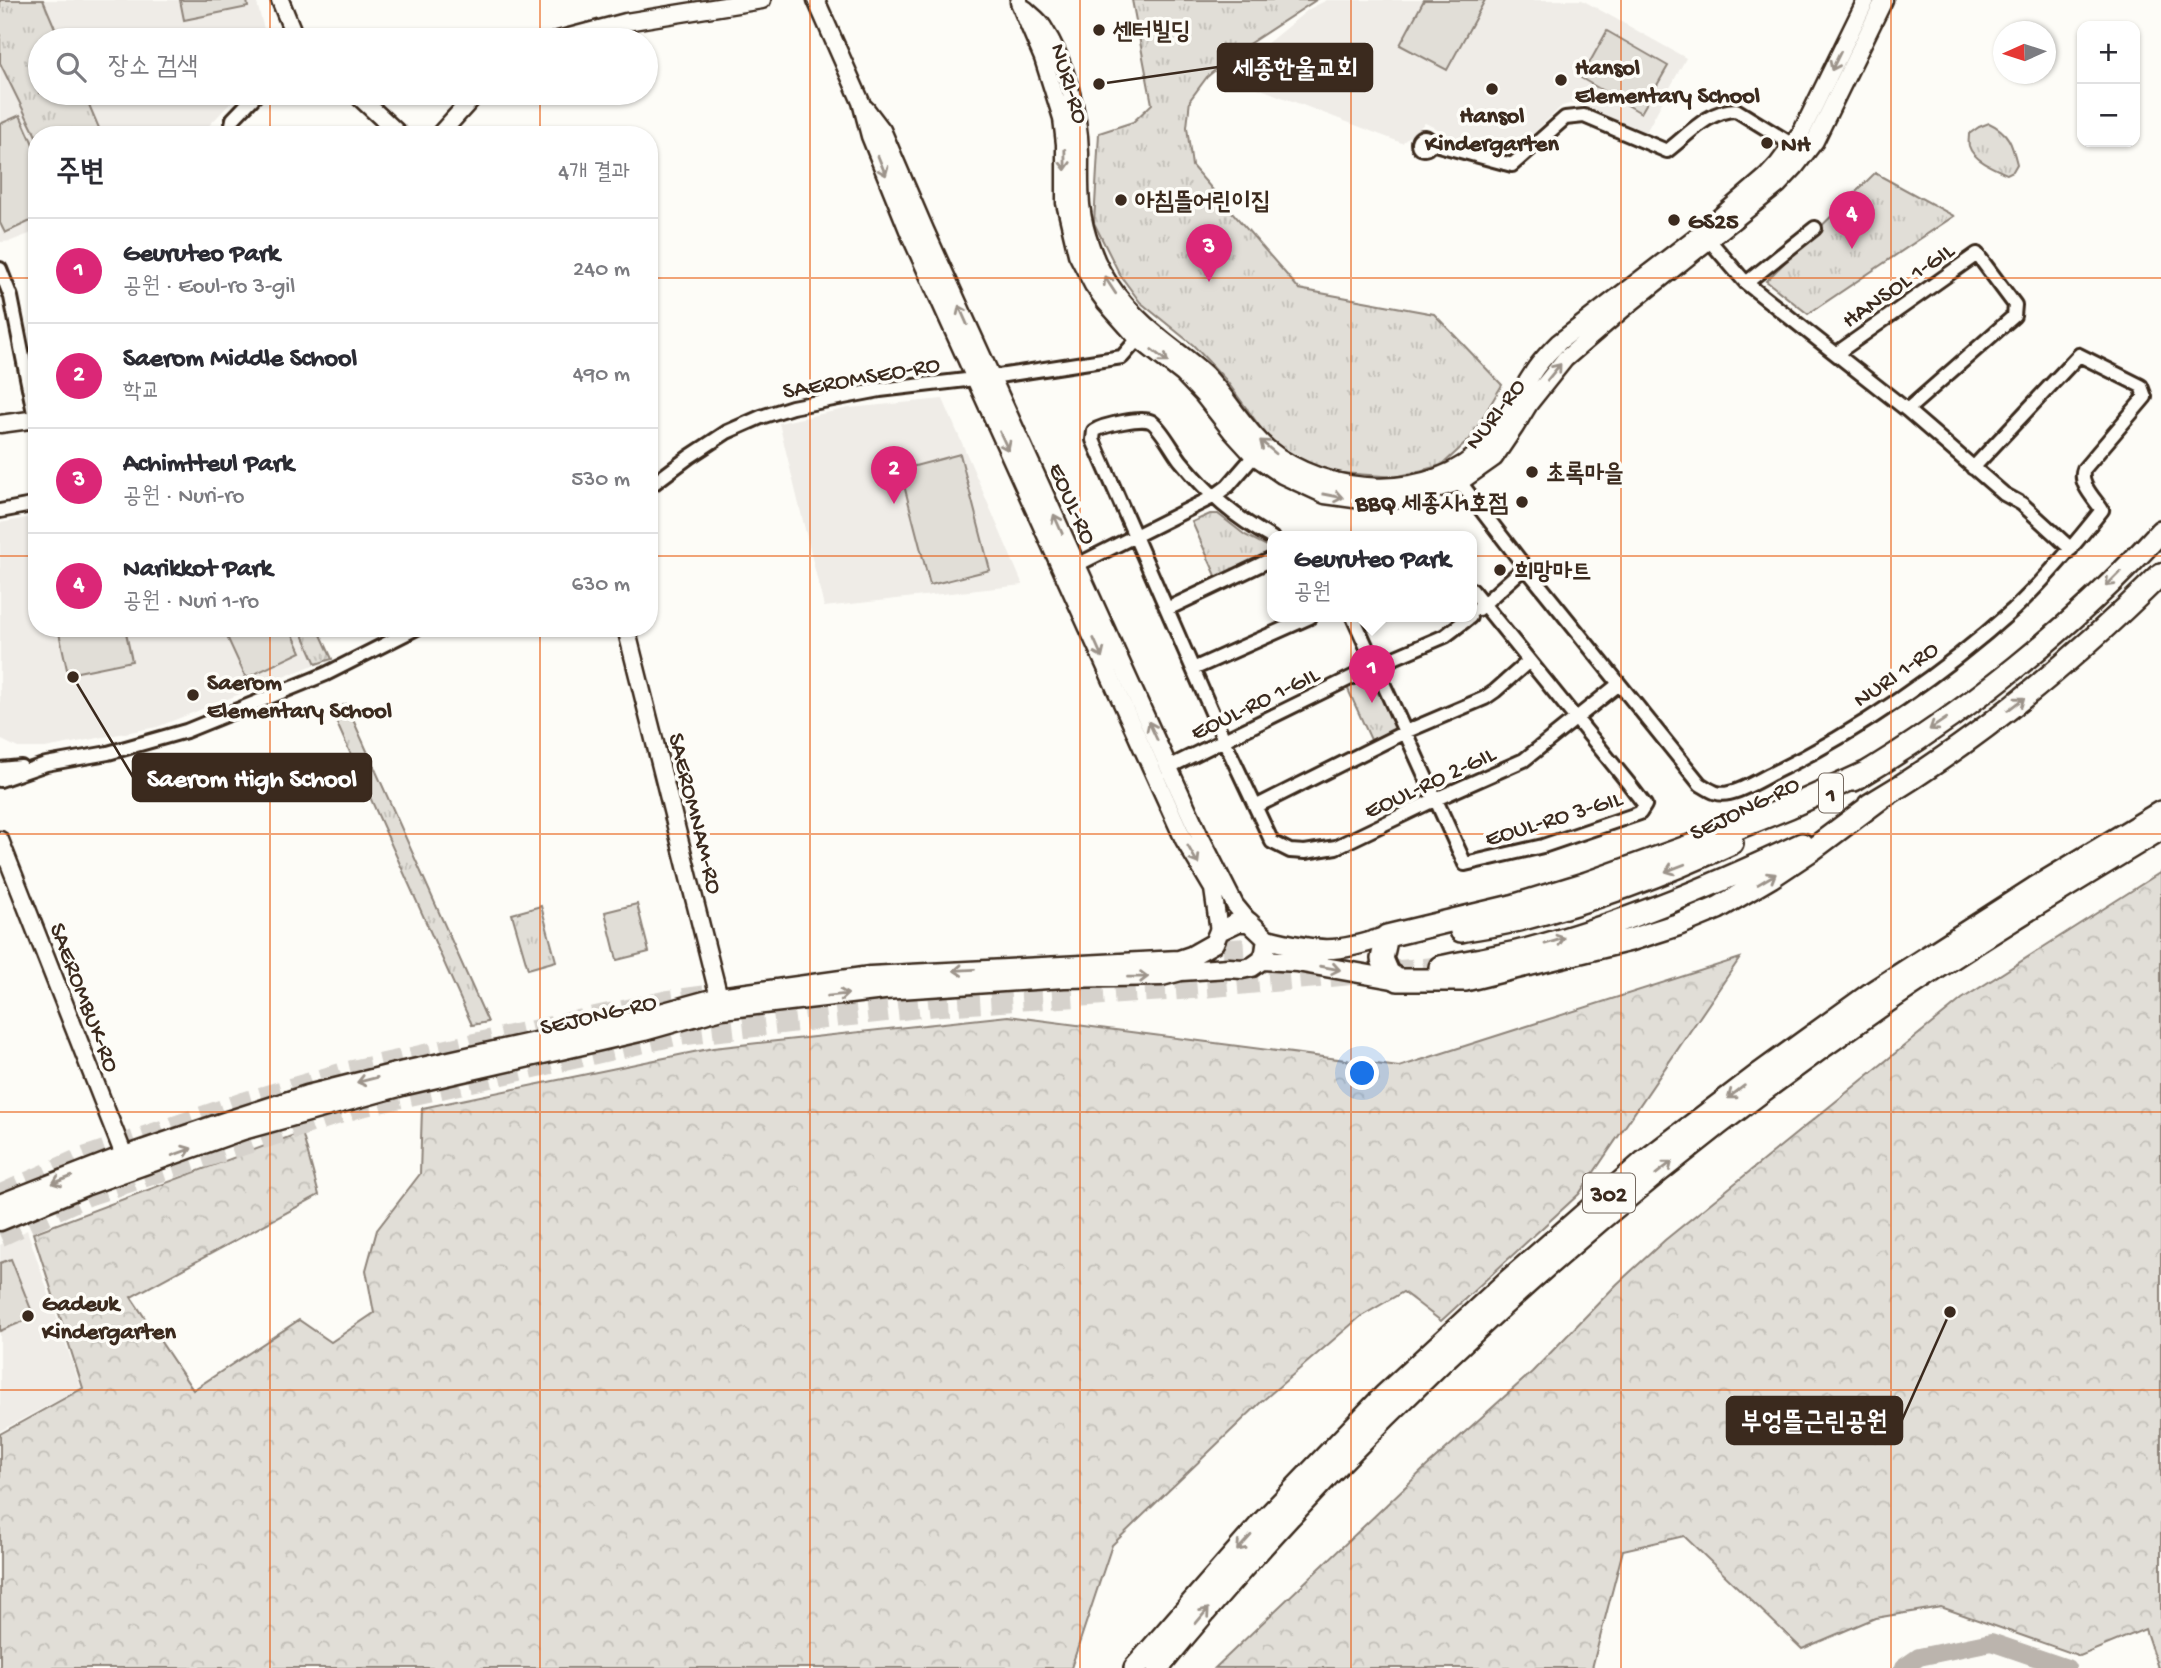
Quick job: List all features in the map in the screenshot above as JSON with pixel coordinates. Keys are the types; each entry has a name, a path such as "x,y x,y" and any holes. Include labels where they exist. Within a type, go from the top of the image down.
{"highway":[{"name":"SEJONG-RO","path":"1434,935 1517,921 1610,893 1701,858 1795,814 1865,773 1950,716 2025,660 2088,604 2161,531"},
{"name":"1","path":"1440,967 1524,950 1620,921 1713,886 1809,841 1881,798 1968,740 2044,683 2109,626 2161,574"},
{"path":"1865,773 1723,834 1587,883 1512,906 1387,936 1382,959 1388,973 1398,980 1465,980 1630,940 1677,925 1718,908 1771,877 1881,798"},
{"name":"302","path":"1135,1668 1262,1523 1384,1396 1508,1281 1645,1161 1873,992 2035,888 2161,812"},
{"name":"302","path":"1158,1668 1276,1530 1398,1404 1520,1289 1647,1182 1771,1085 1882,1005 2044,900 2161,829"}],"main road":[{"name":"SEJONG-RO","path":"0,1204 127,1163 307,1095 404,1071 635,1020 870,976 1162,962 1191,956 1238,922 1250,922"},
{"path":"1250,922 1266,939 1321,950 1343,949 1387,936"},
{"path":"1216,937 1218,956 1229,968"},
{"path":"1262,960 1266,939"},
{"name":"SEJONG-RO","path":"720,1003 1064,978 1162,976 1181,971 1229,968 1242,970 1262,960 1297,962 1398,980"},
{"name":"SEJONG-RO","path":"0,1221 127,1163"}],"street":[{"path":"280,0 291,28"},
{"path":"603,28 762,0"},
{"name":"EOUL-RO","path":"816,0 861,102 882,130 984,378 1184,840 1213,889 1216,937"},
{"name":"NURI-RO","path":"1706,236 1786,156 1866,0"},
{"name":"NURI-RO","path":"1018,1 1042,25 1056,50 1068,85 1078,125 1082,219 1091,250 1119,299 1143,333 1183,374 1254,456 1295,482 1325,495 1378,499 1405,498 1456,477 1505,420 1531,374 1559,342 1778,186 1815,141 1884,0"},
{"path":"232,126 233,119 246,105"},
{"path":"368,105 390,126"},
{"path":"447,126 466,105"},
{"path":"1431,143 1512,165 1564,118 1584,117 1667,151 1714,114 1736,110 1793,145"},
{"path":"1746,283 1815,228"},
{"path":"1706,236 1746,283 1907,410 2004,494 2022,504 2071,549"},
{"name":"HANSOL 1-GIL","path":"1837,353 1977,254 2015,306 2014,316 1907,410"},
{"path":"0,269 10,297 28,380"},
{"name":"NURI-RO","path":"1143,333 1205,375 1222,393 1241,421 1268,448 1304,471 1341,484 1392,487 1456,477"},
{"name":"SAEROMSEO-RO","path":"658,480 727,432 792,407 880,390 984,378 1122,357 1143,333"},
{"name":"NURI 1-RO","path":"1456,477 1524,567 1700,784 1713,793 1730,793 1787,766 1904,696 2014,608 2071,549 2102,510 2081,475 2145,397 2141,386 2079,355 1973,468"},
{"name":"EOUL-RO","path":"984,378 1077,565 1199,834 1235,905 1250,922"},
{"path":"1224,740 1092,435 1098,429 1144,419 1153,423 1180,460 1213,497 1240,519 1267,535"},
{"path":"0,424 28,422"},
{"path":"1077,565 1213,497 1228,486 1254,456"},
{"path":"0,511 28,506"},
{"path":"1167,609 1267,561"},
{"name":"EOUL-RO 1-GIL","path":"1477,610 1524,567"},
{"name":"EOUL-RO 3-GIL","path":"1355,622 1465,864 1543,846 1640,813 1644,805 1639,797 1477,597"},
{"path":"1193,669 1299,622"},
{"name":"EOUL-RO 1-GIL","path":"1169,767 1375,666 1445,636 1463,622"},
{"path":"0,769 46,764 108,752 186,731 326,674 399,637"},
{"name":"SAEROMNAM-RO","path":"628,637 720,1003"},
{"path":"1257,806 1405,732 1485,698 1529,661"},
{"name":"EOUL-RO 2-GIL","path":"1224,740 1272,842 1290,851 1305,852 1336,847 1524,761 1619,684"},
{"path":"0,780 46,764"},
{"name":"SAEROMBUK-RO","path":"0,840 127,1163"}],"shaded area":[{"path":"43,0 256,0 264,28 55,28"},
{"path":"1327,0 1582,0 1686,58 1645,134 1573,103 1562,106 1524,142 1510,151 1500,153 1465,143 1425,123 1402,143 1227,76 1309,9"},
{"path":"0,63 31,126 28,126 28,234 0,242"},
{"path":"89,105 229,105 209,126 98,126"},
{"path":"943,399 1023,585 824,607 779,423 849,408"},
{"path":"28,518 28,637 304,637 316,664 157,727 45,748 18,748 0,739 0,523"},
{"name":"Gadeuk Kindergarten","path":"27,1230 81,1388 0,1431 0,1245"}],"green space":[{"path":"0,0 43,0 55,28 28,28 28,105 89,105 98,126 31,126 0,63"},
{"path":"180,0 247,0 248,7 184,20"},
{"path":"1132,0 1316,0 1238,51 1207,77 1190,100 1187,127 1192,166 1299,289 1434,314 1502,385 1470,439 1442,465 1396,477 1329,472 1274,446 1225,379 1193,345 1140,302 1120,275 1094,223 1099,133 1133,122 1152,104"},
{"path":"1424,0 1485,0 1447,70 1400,45"},
{"path":"1607,31 1668,66 1641,113 1581,78"},
{"path":"20,115 28,133 28,222 5,233 0,223 0,124"},
{"path":"1989,123 2009,139 2013,150 2017,164 2013,171 2007,174 1980,160 1969,146 1969,134"},
{"path":"1875,173 1954,216 1808,314 1766,281"},
{"path":"960,454 990,570 930,585 900,470"},
{"path":"1210,514 1218,514 1245,535 1267,546 1267,556 1217,578 1192,522"},
{"path":"60,637 127,637 132,661 68,674"},
{"path":"227,637 294,637 301,652 246,678"},
{"path":"304,637 322,637 332,659 316,664"},
{"path":"1370,674 1377,675 1398,721 1395,729 1371,740 1346,685"},
{"path":"346,704 488,1022 472,1025 331,710"},
{"path":"2161,872 2161,1668 2158,1668 2145,1629 2080,1656 1941,1607 1875,1618 1802,1649 1684,1536 1623,1550 1592,1668 1215,1668 1426,1467 1532,1372 1617,1284 1665,1240 1962,999"},
{"path":"637,904 649,952 617,960 605,912"},
{"path":"541,906 556,961 528,969 512,914"},
{"path":"1740,958 1579,1194 1441,1321 1403,1292 1360,1317 1260,1403 1112,1545 1071,1668 0,1668 0,1434 83,1388 33,1233 302,1132 319,1195 131,1297 193,1390 299,1320 331,1342 374,1313 366,1270 377,1230 420,1174 422,1108 713,1048 1008,1016 1399,1067"},
{"path":"11,1259 34,1317 0,1331 0,1263"}],"waterway":[{"path":"1903,1668 1919,1657 1991,1642 2067,1668"}],"tunnel":[{"path":"1192,952 1286,946"},
{"path":"0,1236 89,1195 359,1107 673,1036 933,1006 1173,990 1440,967"},
{"path":"0,1195 77,1160 245,1102 346,1072 666,1001 704,996"}],"place":[{"name":"센터빌딩","path":"1099,30"},
{"name":"Hansol Elementary School","path":"1561,80"},
{"name":"세종한울교회","path":"1099,84"},
{"name":"Hansol Kindergarten","path":"1492,89"},
{"name":"NH","path":"1767,143"},
{"name":"아침뜰어린이집","path":"1121,200"},
{"name":"GS25","path":"1674,220"},
{"name":"Narikkot Park","path":"1852,249"},
{"name":"Achimtteul Park","path":"1209,282"},
{"name":"초록마을","path":"1532,472"},
{"name":"BBQ 세종시1호점","path":"1522,502"},
{"name":"Saerom Middle School","path":"894,504"},
{"name":"희망마트","path":"1500,570"},
{"name":"Saerom High School","path":"73,677"},
{"name":"Saerom Elementary School","path":"193,695"},
{"name":"Geuruteo Park","path":"1372,703"},
{"name":"부엉뜰근린공원","path":"1950,1312"},
{"name":"Gadeuk Kindergarten","path":"28,1316"}]}
